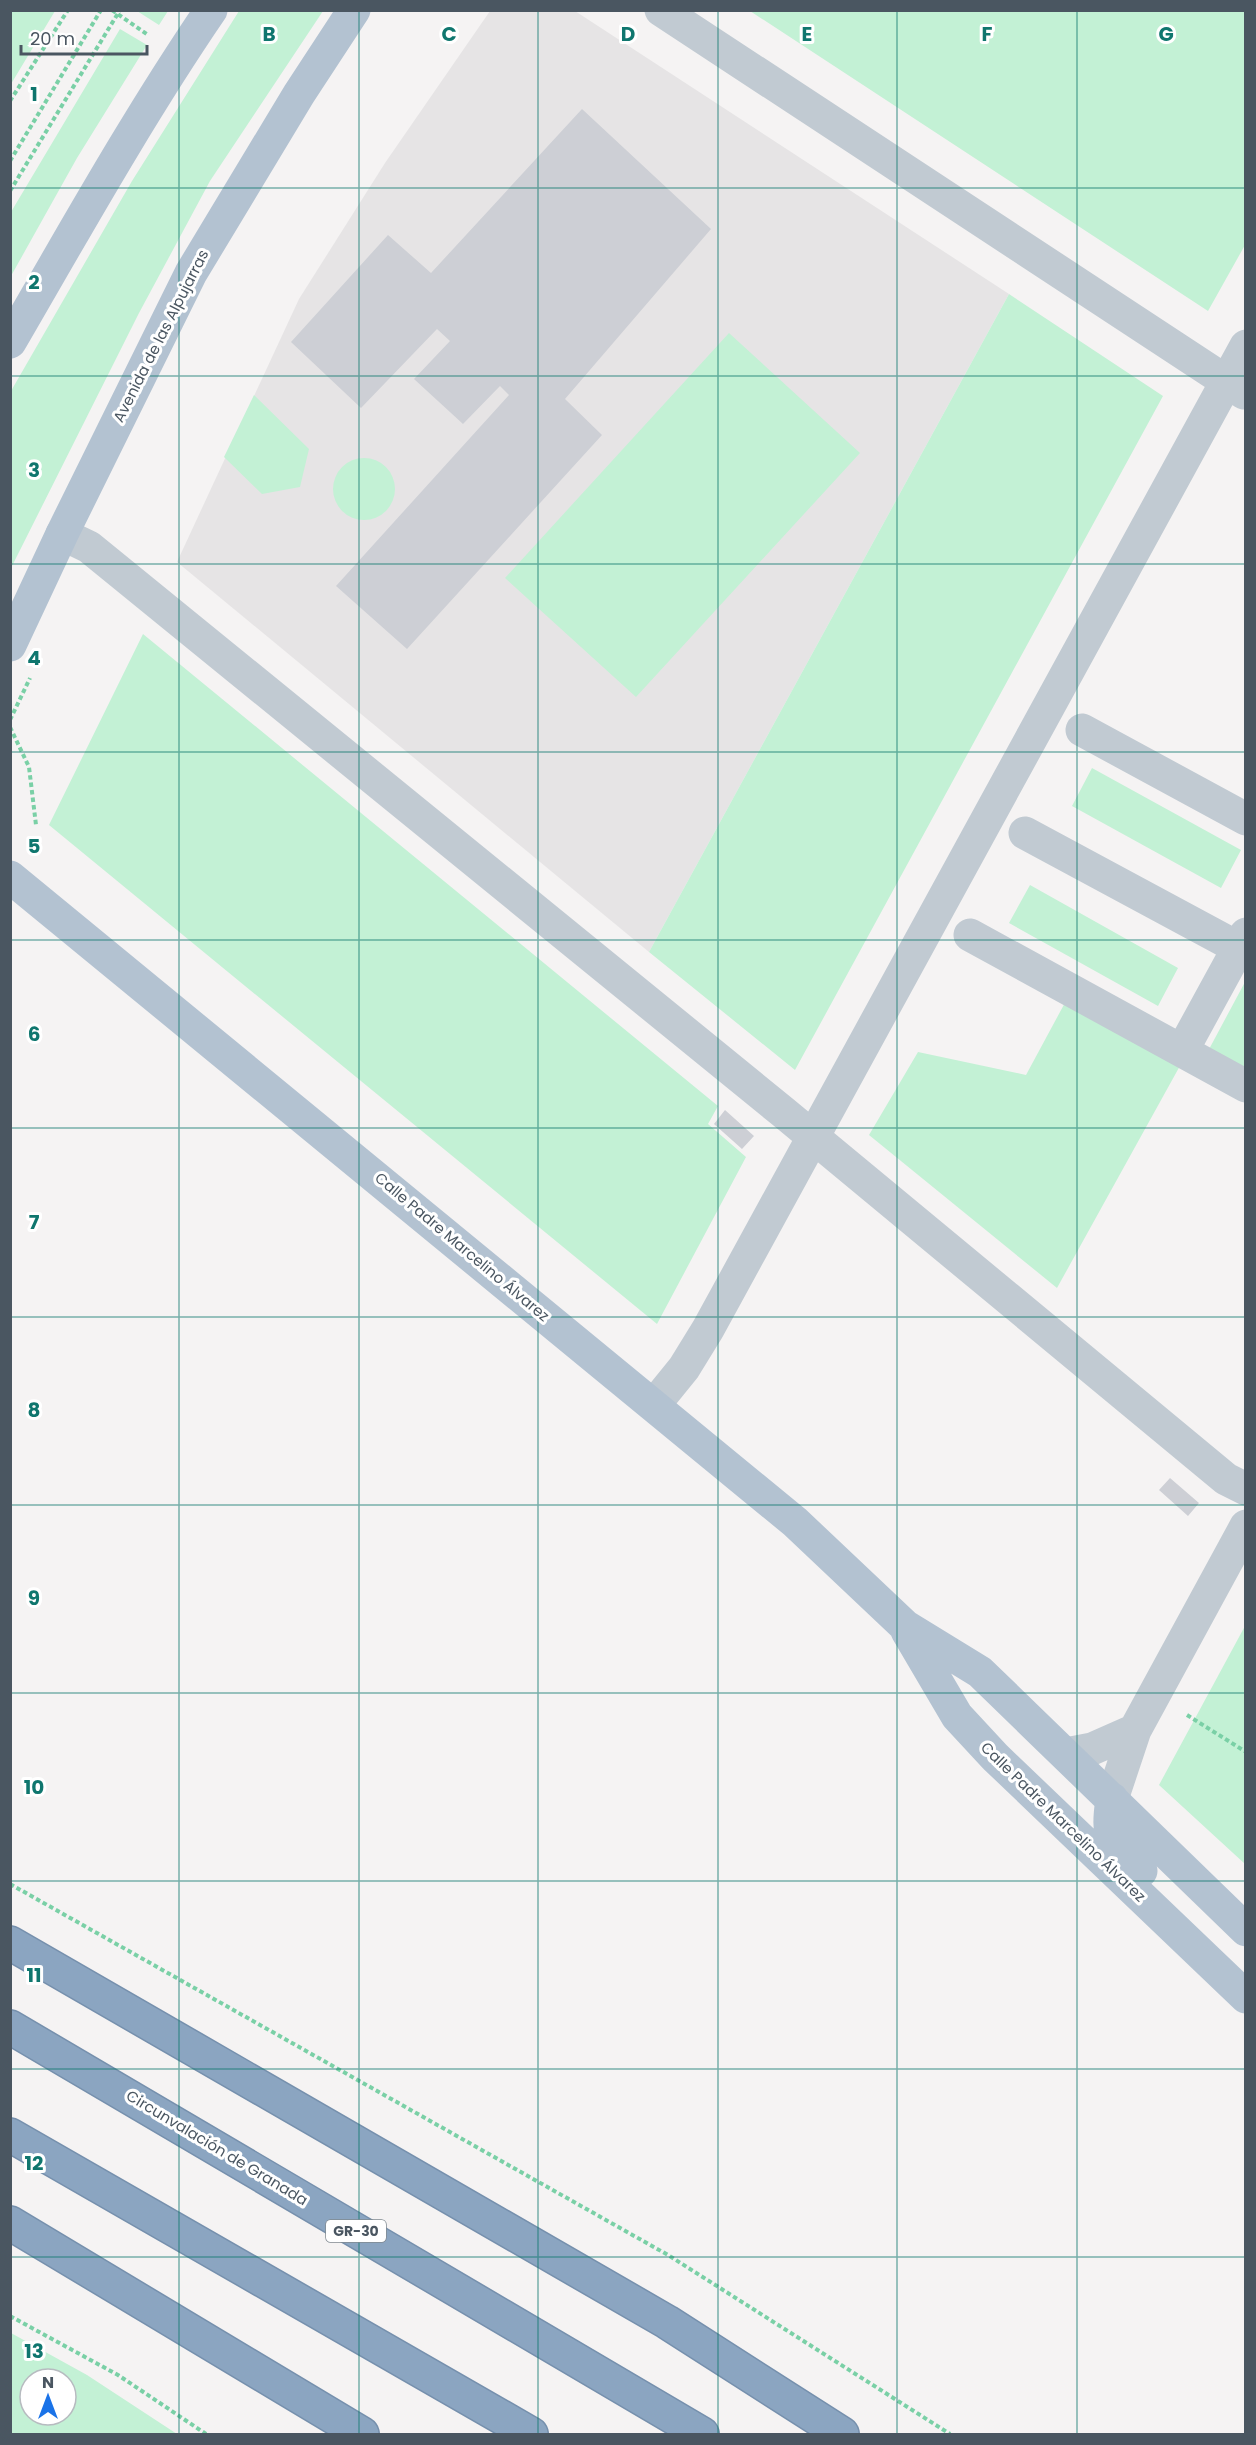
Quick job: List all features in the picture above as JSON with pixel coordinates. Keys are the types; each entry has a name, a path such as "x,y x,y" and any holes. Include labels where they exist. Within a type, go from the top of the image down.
{"highway":[{"path":"10,1943 667,2322 842,2434"},
{"name":"Circunvalación de Granada","path":"10,2027 702,2434"},
{"path":"10,2135 531,2434"},
{"path":"10,2223 362,2434"}],"main road":[{"path":"10,342 116,162 211,10"},
{"name":"Avenida de las Alpujarras","path":"20,656 62,534 191,273 299,94 354,10"},
{"name":"Calle Padre Marcelino Álvarez","path":"10,877 795,1522 905,1626 980,1672 1245,1930"},
{"name":"Calle Padre Marcelino Álvarez","path":"905,1626 957,1716 995,1757 1245,1997"},
{"path":"1112,1799 1108,1826 1115,1845 1165,1896 1178,1934"},
{"path":"1213,1967 1245,1973"}],"street":[{"path":"661,10 1236,388"},
{"path":"654,1405 684,1368 708,1329 813,1137 1236,388 1245,346"},
{"path":"62,534 88,547 813,1137 1226,1479 1245,1489"},
{"path":"1082,730 1245,819"},
{"path":"1025,833 1243,945 1182,1051"},
{"path":"970,935 1245,1086"},
{"path":"1112,1799 1135,1730 1245,1526"},
{"path":"1066,1754 1092,1749 1135,1730"}],"path":[{"path":"10,101 68,10"},
{"path":"10,161 101,10"},
{"path":"112,10 157,41"},
{"path":"10,191 119,13"},
{"path":"10,720 30,679 20,656"},
{"path":"10,727 29,766 36,825"},
{"path":"1187,1714 1245,1752"},
{"path":"10,1884 668,2255 950,2434"},
{"path":"10,2316 118,2375 206,2434"}],"shaded area":[{"path":"490,11 575,11 1009,294 649,952 177,562 299,299 385,163"}],"green space":[{"path":"10,11 55,11 11,84"},
{"path":"137,11 168,11 159,25"},
{"path":"239,11 323,11 210,181 139,313 11,568 11,391 132,181"},
{"path":"750,11 1245,11 1245,245 1208,311"},
{"path":"120,29 147,45 77,158 11,276 11,212"},
{"path":"1009,294 1163,396 795,1070 649,952"},
{"path":"729,333 860,453 636,697 505,578"},
{"path":"254,395 309,449 300,487 262,494 224,457"},
{"path":"364,458 381,463 386,467 390,472 395,489 390,506 386,511 381,515 364,520 347,515 342,511 338,506 333,489 338,472 342,467 347,463"},
{"path":"143,634 718,1106 708,1124 746,1157 657,1324 49,825"},
{"path":"1092,768 1241,850 1221,888 1072,806"},
{"path":"1030,885 1178,968 1158,1006 1009,923"},
{"path":"1245,982 1245,1074 1207,1053"},
{"path":"1067,999 1181,1064 1057,1288 869,1135 918,1052 1026,1075"},
{"path":"1245,1626 1245,1864 1159,1785"},
{"path":"11,2333 73,2367 18,2367 18,2427 78,2427 78,2370 177,2434 11,2434"}],"building":[{"path":"582,109 711,229 565,399 602,435 407,649 336,586 509,395 500,386 463,424 414,379 450,341 437,329 361,408 291,342 388,235 431,273"},
{"path":"725,1110 754,1136 742,1149 714,1124"},
{"path":"1170,1478 1199,1503 1188,1516 1159,1490"}]}
